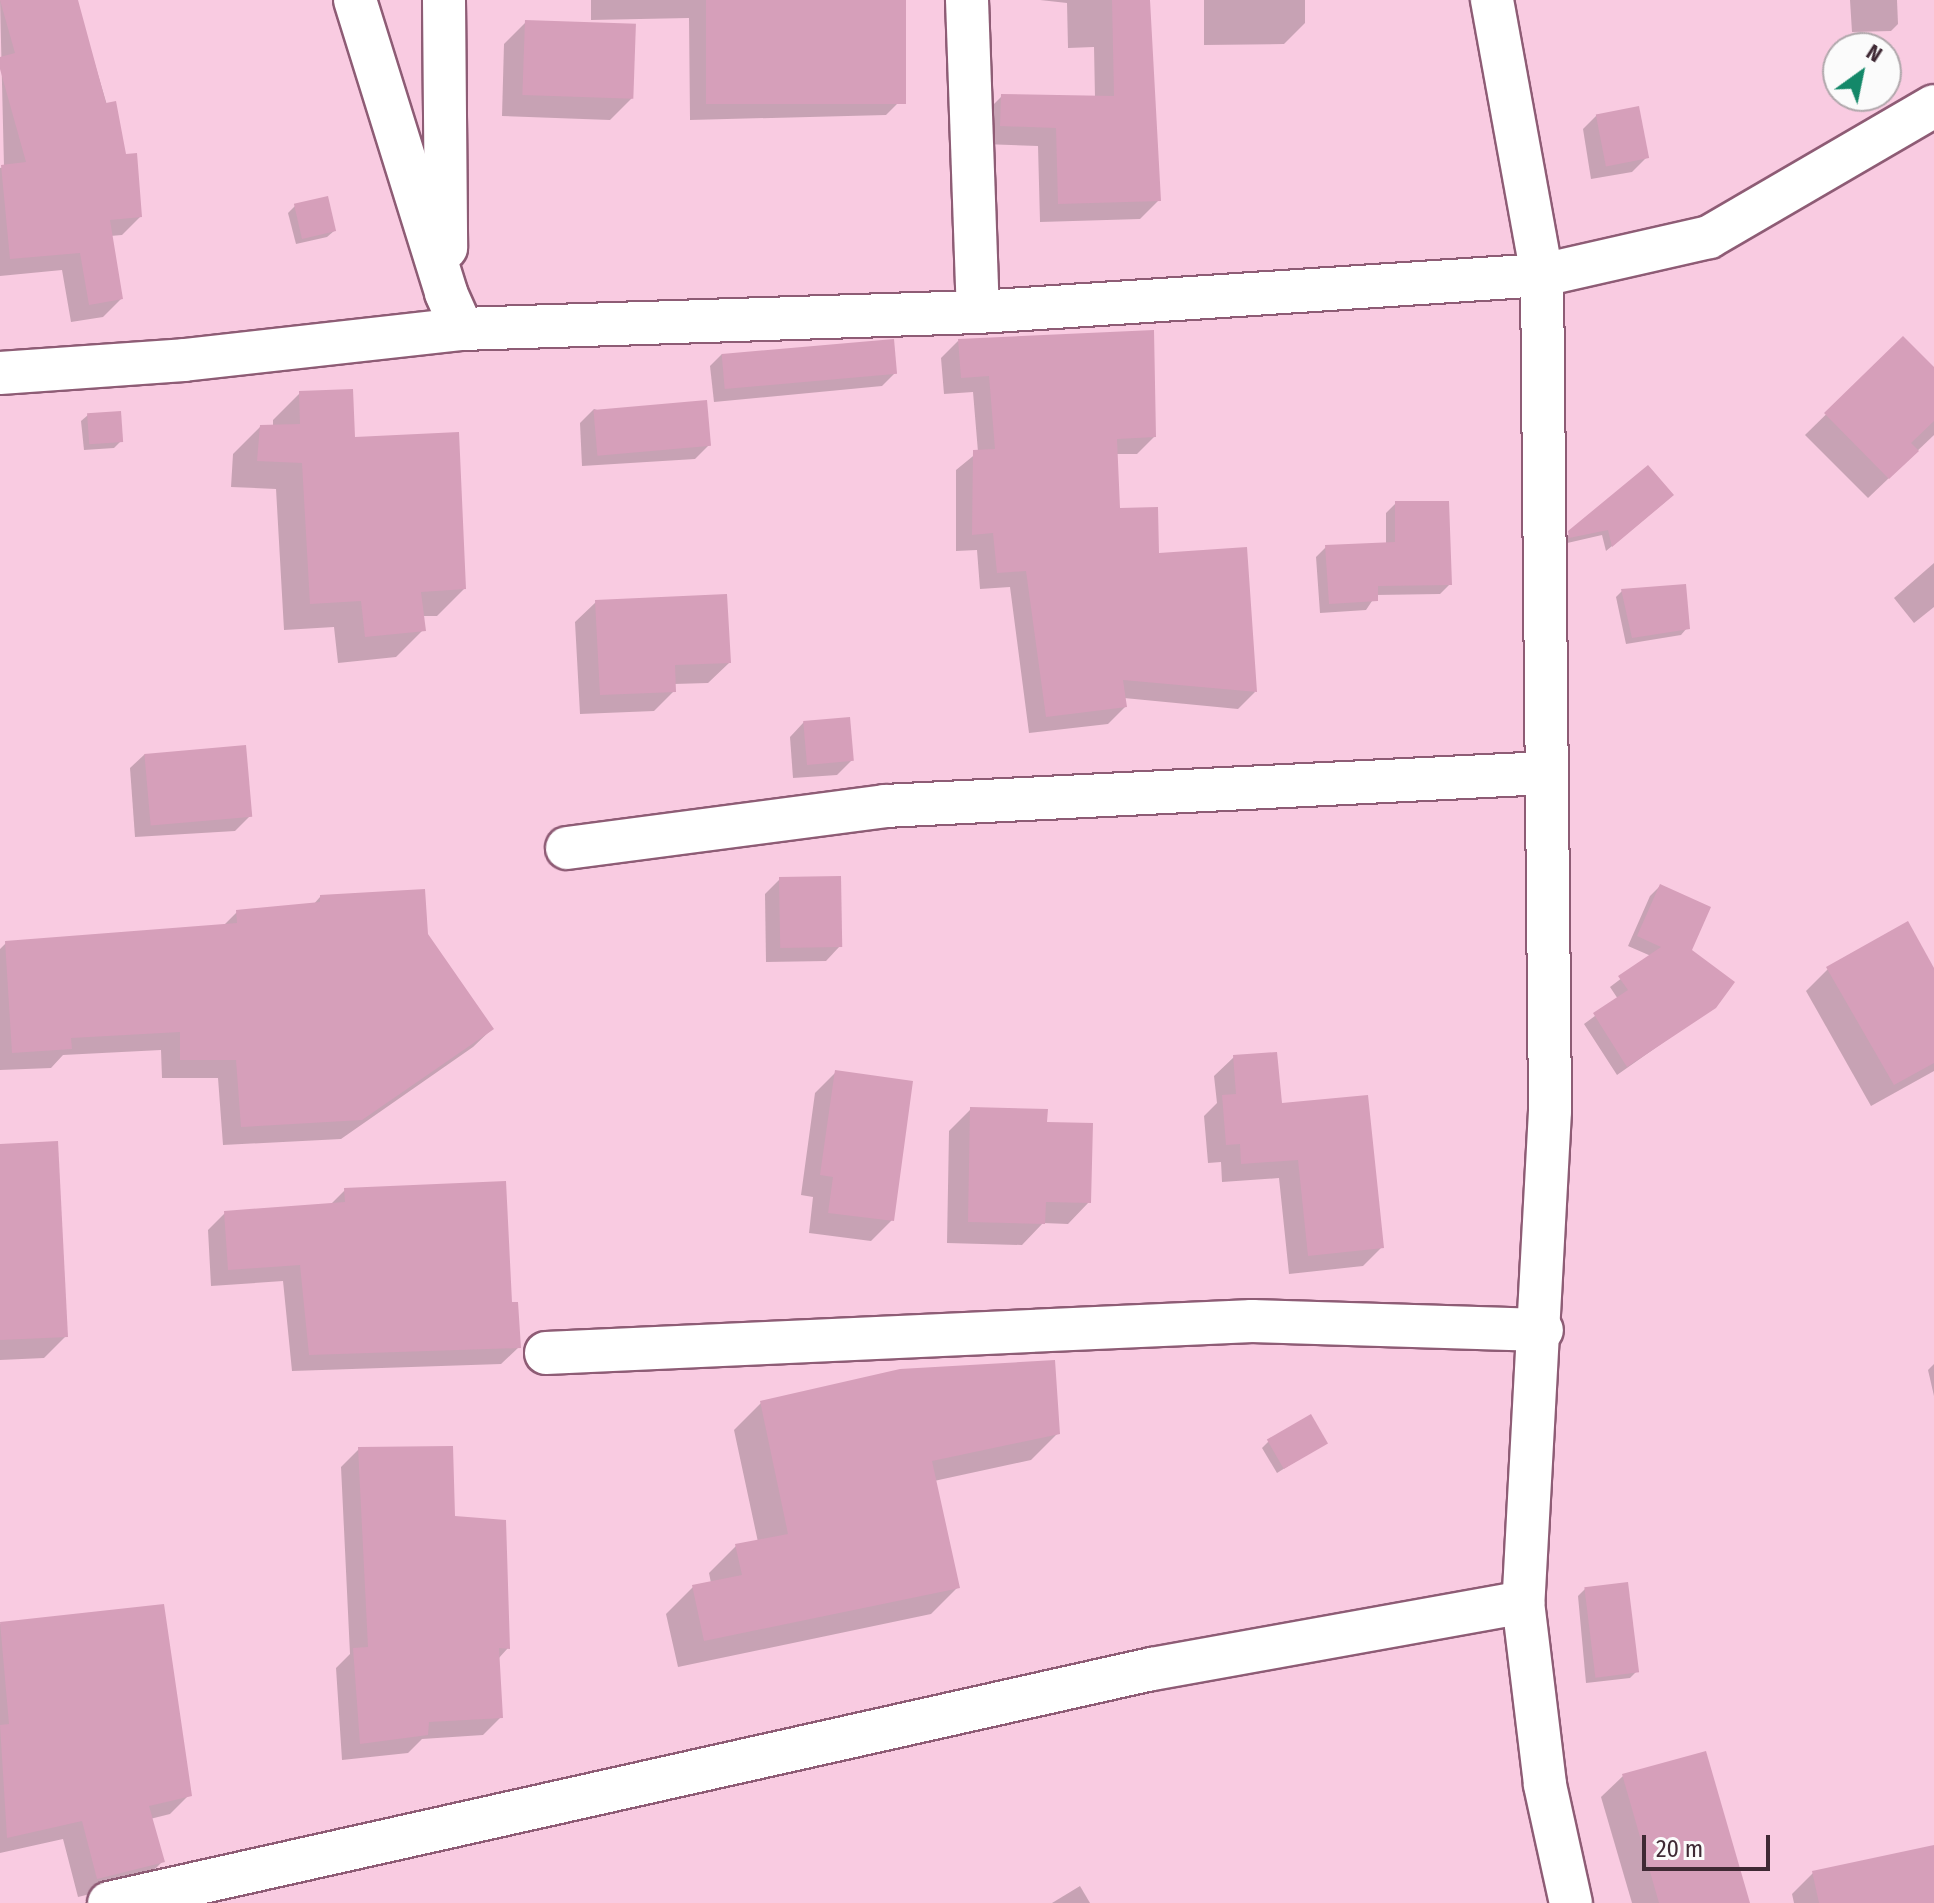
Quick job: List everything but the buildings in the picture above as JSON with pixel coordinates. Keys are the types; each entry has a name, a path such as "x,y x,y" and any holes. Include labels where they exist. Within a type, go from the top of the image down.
{"street":[{"path":"355,0 454,311"},
{"path":"444,0 454,311"},
{"path":"967,0 978,312"},
{"path":"1492,0 1542,275 1550,1111 1542,1330 1526,1486 1523,1602 1545,1785 1571,1903"},
{"path":"0,373 184,360 454,311 978,312 1542,275 1709,237 1934,106"},
{"path":"567,848 885,806 1545,773"},
{"path":"546,1353 1252,1321 1542,1330"},
{"path":"109,1903 1152,1669 1523,1602"}]}
